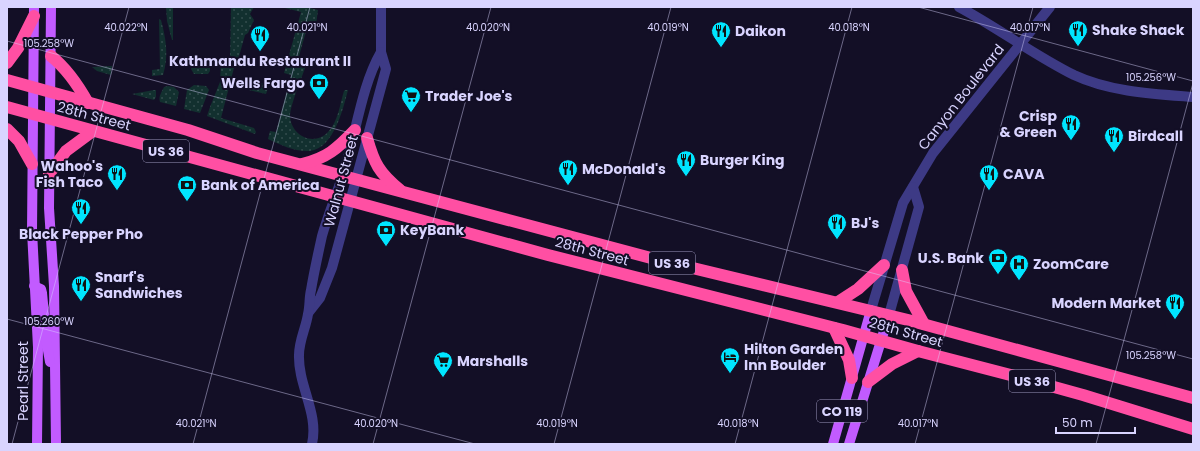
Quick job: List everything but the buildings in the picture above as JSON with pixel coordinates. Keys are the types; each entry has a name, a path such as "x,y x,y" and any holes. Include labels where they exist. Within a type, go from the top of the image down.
{"highway":[{"path":"7,63 18,48 34,12"},
{"path":"50,56 61,64 77,84 88,103"},
{"name":"28th Street","path":"7,80 188,130 250,151 342,176 651,258 871,310 1193,398"},
{"name":"28th Street","path":"7,107 350,202 605,270 834,328 1083,395 1193,429"},
{"path":"7,129 19,141 32,164"},
{"path":"300,164 320,159 328,155 341,145 355,130"},
{"path":"49,174 66,151 93,131"},
{"path":"367,138 377,166 386,178 402,192"},
{"path":"838,302 858,289 884,265"},
{"path":"902,270 906,291 924,324"},
{"name":"CO 119","path":"834,328 849,360 852,378"},
{"path":"868,382 892,364 918,351"}],"main road":[{"path":"50,7 49,208 54,279 56,444"},
{"name":"Pearl Street","path":"34,12 32,87 32,231 38,347 37,444"},
{"path":"34,286 41,289 42,293 47,345 55,379"},
{"name":"Canyon Boulevard","path":"832,444 871,310"},
{"name":"CO 119","path":"849,444 889,315"}],"street":[{"name":"Walnut Street","path":"309,312 320,298 327,283 386,69 381,52 381,7"},
{"path":"959,7 988,23 1038,55 1089,81 1129,90 1193,97"},
{"name":"Canyon Boulevard","path":"871,310 903,203 933,153 1050,7"},
{"name":"Walnut Street","path":"312,444 314,431 312,414 302,380 299,362 300,341 309,312 309,299 315,265 325,225 342,176 371,73 381,52"},
{"path":"889,315 919,207 913,187"}],"green space":[{"path":"166,7 173,7 173,40 167,21"},
{"path":"231,7 254,7 250,14 254,20 248,33 245,35 238,60 235,64 221,118 254,128 256,132 255,134 207,116 220,82 221,61 230,61"},
{"path":"281,7 306,7 318,10 316,25 314,26 308,24 298,60 307,63 294,98 290,116 294,129 299,134 310,139 316,139 328,132 338,113 344,91 348,90 340,117 331,135 325,143 310,151 283,146 268,139 270,131 276,132 291,75 284,73 301,12"},
{"path":"159,19 161,20 165,41 166,61 163,75 152,76 152,70 160,69"},
{"path":"123,23 141,23 141,31 123,31"},
{"path":"112,66 111,75 97,71 92,67"},
{"path":"192,67 210,67 210,71 208,74 194,74 191,69"},
{"path":"251,80 269,85 266,94 249,90"},
{"path":"194,85 206,86 209,90 200,113 184,109 187,90"},
{"path":"164,87 174,87 179,92 176,106 160,102 160,96"},
{"path":"156,90 156,97 154,100 132,94"}],"place":[{"name":"Shake Shack","path":"1078,47"},
{"name":"Daikon","path":"721,48"},
{"name":"Kathmandu Restaurant II","path":"260,52"},
{"name":"Wells Fargo","path":"319,100"},
{"name":"Trader Joe's","path":"411,113"},
{"name":"Crisp & Green","path":"1071,141"},
{"name":"Birdcall","path":"1114,153"},
{"name":"Burger King","path":"686,177"},
{"name":"McDonald's","path":"568,186"},
{"name":"Wahoo's Fish Taco","path":"117,191"},
{"name":"CAVA","path":"989,191"},
{"name":"Bank of America","path":"187,202"},
{"name":"Black Pepper Pho","path":"81,225"},
{"name":"BJ's","path":"837,240"},
{"name":"KeyBank","path":"386,247"},
{"name":"U.S. Bank","path":"998,275"},
{"name":"ZoomCare","path":"1019,281"},
{"name":"Snarf's Sandwiches","path":"81,302"},
{"name":"Modern Market","path":"1175,320"},
{"name":"Hilton Garden Inn Boulder","path":"730,374"},
{"name":"Marshalls","path":"443,378"}]}
